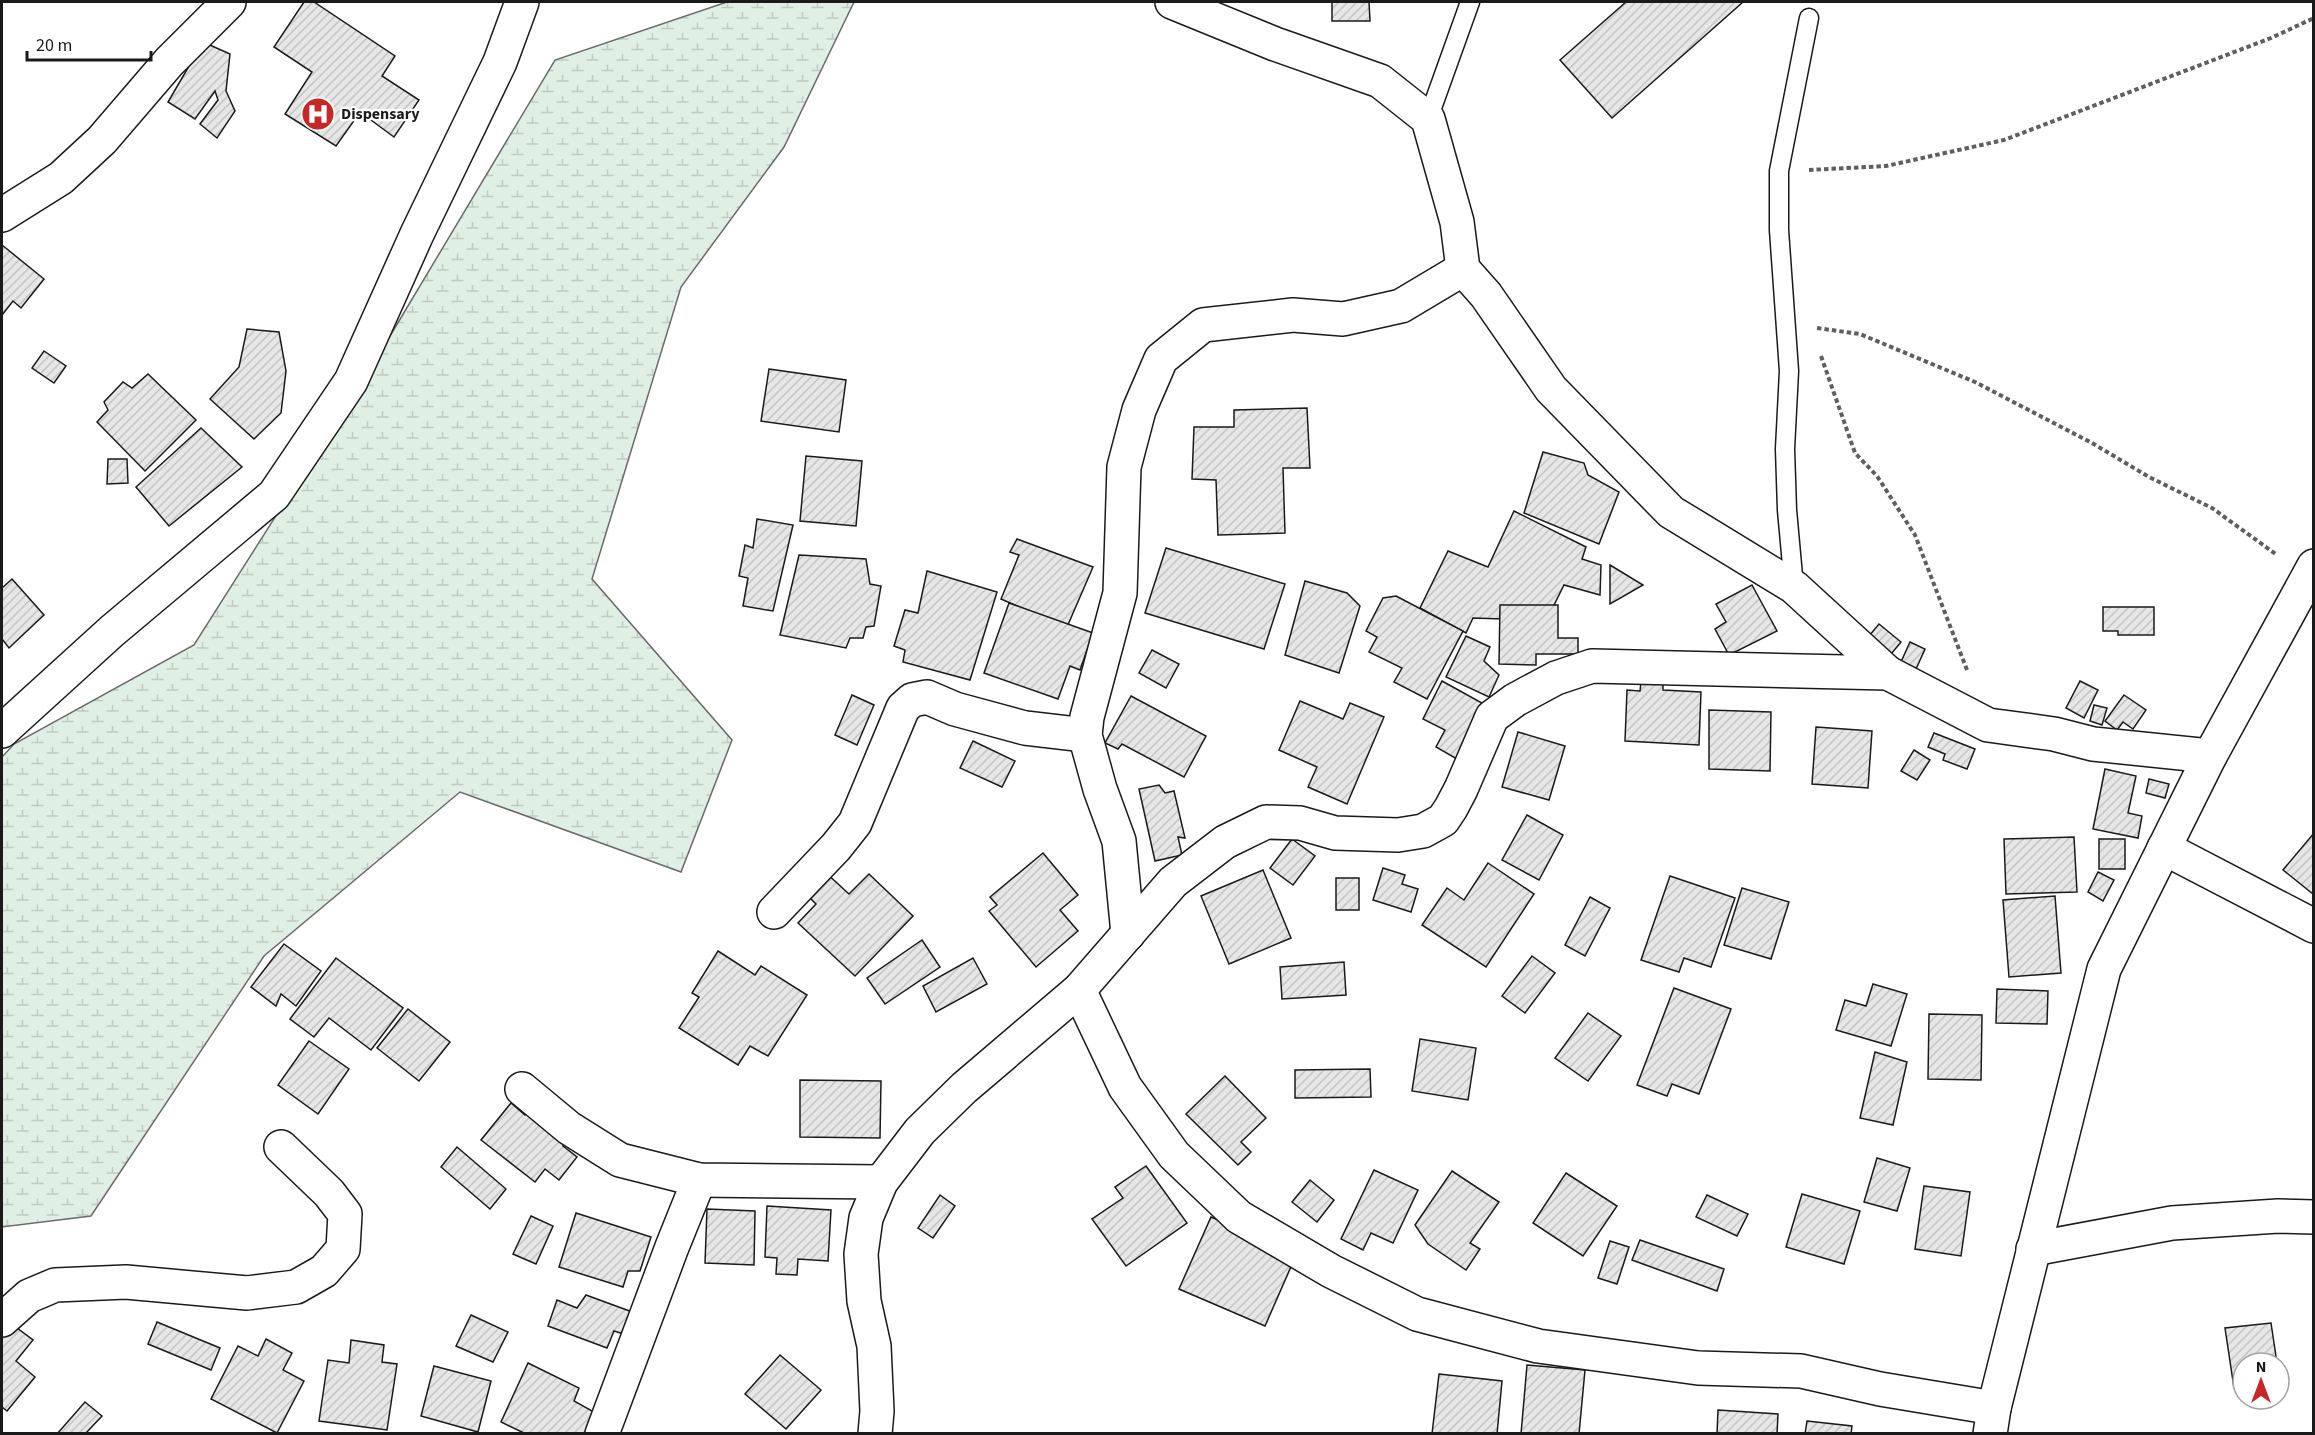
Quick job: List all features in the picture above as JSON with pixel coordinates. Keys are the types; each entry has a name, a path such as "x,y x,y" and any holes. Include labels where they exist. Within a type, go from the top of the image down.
{"street":[{"path":"2,215 61,178 102,140 170,62 229,2"},
{"path":"2,731 112,631 274,495 351,381 417,234 500,62 522,2"},
{"path":"1172,2 1275,44 1380,81 1428,119 1457,222 1464,269 1486,296 1551,389 1671,512 1794,587 1888,673 1988,725 2054,734 2093,744 2210,756"},
{"path":"1128,934 1119,841 1100,789 1085,735 1087,717 1120,593 1124,467 1139,410 1161,359 1203,325 1293,315 1343,319 1401,306 1464,269"},
{"path":"1079,990 1125,1087 1174,1155 1239,1216 1331,1271 1417,1314 1538,1346 1698,1368 1801,1371 1880,1389 1992,1421 2104,969 2210,756 2309,574"},
{"path":"875,1434 874,1346 864,1301 861,1254 866,1218 881,1182 920,1131 964,1088 1079,990 1173,882 1225,842 1266,822 1300,823 1335,833 1398,835 1423,831 1443,820 1461,789 1492,717 1515,700 1556,678 1592,666 1888,673"},
{"path":"774,912 836,847 855,823 903,708 912,700 927,697 956,709 1026,728 1085,735"},
{"path":"2164,848 2313,926"},
{"path":"522,1089 569,1128 620,1160 699,1180 881,1182"},
{"path":"2,1320 29,1296 56,1285 126,1282 247,1293 296,1287 324,1271 343,1249 345,1214 329,1193 281,1147"},
{"path":"602,1434 699,1180"},
{"path":"2033,1250 2172,1223 2278,1216 2313,1217"}],"lane":[{"path":"1428,119 1470,2"},
{"path":"1794,587 1787,510 1785,449 1789,371 1779,230 1779,171 1809,18"}],"path":[{"path":"1779,171 1886,166 2004,140 2271,38 2313,18"},
{"path":"1786,325 1860,334 1975,382 2092,443 2149,477 2212,508 2277,555 2309,574"},
{"path":"1811,327 1855,453 1877,476 1915,535 1988,725"}],"green space":[{"path":"727,2 854,2 784,147 681,287 592,579 732,740 681,872 460,792 264,956 91,1216 2,1227 2,757 14,744 194,645 393,331 555,60"}],"building":[{"path":"304,2 314,2 395,56 382,76 419,100 394,137 360,112 336,146 285,114 312,72 274,47"},
{"path":"1332,2 1369,2 1370,21 1332,21"},
{"path":"1626,2 1743,2 1612,118 1560,60"},
{"path":"203,42 230,54 226,91 235,111 217,138 200,124 218,100 215,91 195,119 168,102"},
{"path":"2,245 44,279 21,308 13,301 2,315"},
{"path":"247,329 279,332 286,371 281,413 254,439 210,399 239,367"},
{"path":"44,351 66,366 54,383 32,368"},
{"path":"769,369 846,380 839,432 761,421"},
{"path":"148,374 196,420 145,471 97,422 108,410 104,402 123,382 132,388"},
{"path":"1307,408 1310,468 1283,468 1285,533 1218,535 1216,480 1192,479 1194,427 1234,427 1234,410"},
{"path":"201,428 242,467 169,526 136,487"},
{"path":"1543,452 1584,463 1588,475 1619,492 1599,544 1524,513"},
{"path":"806,456 862,461 856,526 800,521"},
{"path":"108,459 127,459 128,483 107,484"},
{"path":"1514,511 1586,547 1582,559 1601,565 1600,595 1564,585 1553,607 1537,607 1537,620 1473,618 1466,633 1420,608 1448,551 1488,567"},
{"path":"757,519 793,525 773,611 743,606 748,578 739,576 745,545 753,548"},
{"path":"1017,539 1093,567 1067,627 1001,599 1019,555 1010,552"},
{"path":"1166,548 1285,584 1264,649 1145,613"},
{"path":"799,555 866,559 870,584 881,586 874,626 866,627 863,638 850,638 846,648 780,635"},
{"path":"1610,565 1643,585 1610,604"},
{"path":"927,571 997,592 970,680 903,662 905,650 894,646 905,610 918,613"},
{"path":"12,579 44,615 9,648 2,639 2,588"},
{"path":"1305,581 1347,593 1360,606 1339,673 1285,655"},
{"path":"1752,585 1777,631 1729,655 1715,629 1726,622 1716,604"},
{"path":"1396,596 1463,631 1427,699 1394,682 1402,668 1369,652 1377,637 1366,631 1383,598"},
{"path":"1009,603 1093,633 1080,670 1070,666 1058,699 984,673"},
{"path":"1500,605 1558,605 1558,638 1578,638 1578,654 1536,654 1536,665 1499,664"},
{"path":"2103,607 2154,607 2154,635 2118,635 2118,631 2103,631"},
{"path":"1879,624 1901,642 1886,660 1864,642"},
{"path":"1466,636 1490,647 1484,661 1499,675 1489,697 1446,677"},
{"path":"1910,642 1925,649 1916,669 1901,662"},
{"path":"1152,650 1179,664 1166,688 1139,673"},
{"path":"1442,681 1491,708 1462,762 1436,747 1445,730 1423,719"},
{"path":"2080,681 2098,690 2084,718 2066,708"},
{"path":"1641,682 1663,683 1663,690 1701,692 1699,745 1625,741 1627,690 1640,691"},
{"path":"852,695 874,705 857,745 835,735"},
{"path":"2124,695 2146,710 2133,729 2123,722 2117,730 2105,721"},
{"path":"1131,696 1206,736 1184,777 1122,744 1118,749 1105,743"},
{"path":"1300,701 1343,719 1350,703 1384,717 1347,804 1308,787 1317,767 1279,750"},
{"path":"2094,705 2107,708 2102,725 2090,721"},
{"path":"1709,710 1771,712 1770,771 1709,769"},
{"path":"1816,727 1872,731 1868,788 1812,784"},
{"path":"1518,732 1565,746 1549,800 1502,787"},
{"path":"1934,733 1975,749 1967,769 1943,760 1945,754 1928,747"},
{"path":"973,741 1015,761 1002,787 960,768"},
{"path":"1914,750 1930,760 1917,780 1901,771"},
{"path":"2105,769 2136,776 2128,813 2142,816 2138,838 2093,829"},
{"path":"2149,779 2169,784 2165,798 2146,793"},
{"path":"1159,785 1165,793 1174,791 1185,838 1178,837 1182,855 1155,861 1139,789"},
{"path":"1527,815 1563,835 1539,880 1502,860"},
{"path":"2314,833 2314,894 2313,894 2283,870"},
{"path":"2074,837 2077,892 2006,894 2004,839"},
{"path":"1292,839 1315,856 1293,885 1270,868"},
{"path":"2099,839 2125,839 2125,869 2099,869"},
{"path":"1043,853 1078,895 1060,910 1078,931 1036,967 989,911 997,905 990,897"},
{"path":"1488,863 1534,894 1486,967 1422,925 1447,888 1464,900"},
{"path":"1383,868 1405,875 1402,884 1418,889 1411,912 1373,900"},
{"path":"1263,870 1291,938 1229,964 1201,896"},
{"path":"824,871 849,894 869,874 913,916 855,976 798,923 816,904 804,892"},
{"path":"2098,872 2114,880 2103,901 2088,892"},
{"path":"1670,876 1735,898 1711,967 1684,958 1679,972 1641,960"},
{"path":"1336,878 1359,878 1359,910 1336,910"},
{"path":"1742,888 1789,902 1771,959 1724,945"},
{"path":"2055,896 2061,973 2009,977 2003,900"},
{"path":"1590,897 1610,908 1585,956 1565,945"},
{"path":"922,940 940,967 885,1004 867,978"},
{"path":"284,944 321,971 296,1006 281,994 276,1006 251,987"},
{"path":"718,951 755,975 761,966 807,995 768,1056 750,1046 738,1065 679,1028 699,997 692,993"},
{"path":"1532,956 1555,973 1525,1013 1502,996"},
{"path":"336,958 403,1008 371,1050 329,1018 314,1037 290,1019"},
{"path":"973,958 987,984 936,1012 923,986"},
{"path":"1344,962 1346,995 1282,999 1280,967"},
{"path":"1873,984 1907,994 1891,1046 1836,1030 1845,1000 1866,1006"},
{"path":"1674,988 1731,1009 1699,1094 1672,1084 1667,1096 1637,1085"},
{"path":"1997,989 2048,991 2047,1024 1996,1023"},
{"path":"408,1009 450,1042 419,1081 377,1048"},
{"path":"1588,1013 1621,1036 1588,1081 1555,1058"},
{"path":"1929,1014 1982,1015 1981,1080 1928,1079"},
{"path":"1420,1039 1476,1048 1468,1100 1412,1091"},
{"path":"309,1041 349,1069 318,1114 278,1085"},
{"path":"1875,1052 1907,1062 1893,1125 1860,1118"},
{"path":"1370,1069 1371,1097 1295,1098 1295,1070"},
{"path":"1225,1076 1266,1118 1241,1142 1251,1152 1238,1165 1186,1114"},
{"path":"800,1080 881,1081 880,1138 800,1137"},
{"path":"511,1103 525,1115 531,1109 571,1138 563,1146 577,1157 559,1180 545,1169 535,1182 481,1140"},
{"path":"457,1147 506,1189 490,1209 441,1167"},
{"path":"1877,1158 1910,1168 1897,1211 1864,1202"},
{"path":"1146,1166 1187,1223 1126,1266 1092,1219 1123,1198 1115,1187"},
{"path":"1374,1170 1418,1190 1393,1243 1371,1233 1363,1250 1341,1239"},
{"path":"1452,1171 1499,1202 1470,1243 1480,1249 1466,1270 1428,1244 1415,1225"},
{"path":"1566,1173 1617,1206 1583,1256 1533,1223"},
{"path":"1310,1180 1334,1200 1317,1222 1292,1202"},
{"path":"1924,1186 1970,1192 1961,1256 1915,1249"},
{"path":"1802,1194 1860,1211 1844,1264 1786,1247"},
{"path":"940,1195 955,1206 933,1238 918,1228"},
{"path":"1707,1195 1748,1214 1737,1236 1696,1217"},
{"path":"767,1206 831,1210 828,1261 798,1259 797,1275 776,1274 777,1258 765,1257"},
{"path":"707,1209 755,1211 754,1265 705,1263"},
{"path":"576,1213 651,1237 640,1271 628,1271 623,1287 559,1267"},
{"path":"531,1216 553,1226 536,1264 513,1254"},
{"path":"1211,1217 1297,1253 1265,1326 1179,1289"},
{"path":"1640,1240 1724,1269 1717,1291 1632,1260"},
{"path":"1610,1241 1629,1247 1617,1284 1598,1278"},
{"path":"586,1295 635,1313 627,1335 614,1331 607,1348 548,1326 557,1300 577,1308"},
{"path":"471,1315 508,1332 493,1362 456,1346"},
{"path":"9,1322 33,1340 16,1361 35,1377 7,1411 2,1407 2,1331"},
{"path":"157,1322 220,1348 211,1370 148,1344"},
{"path":"2271,1323 2275,1351 2231,1351 2231,1368 2225,1328"},
{"path":"266,1339 292,1353 283,1370 304,1381 277,1433 211,1399 238,1346 258,1356"},
{"path":"351,1340 384,1345 382,1362 397,1364 387,1430 319,1421 328,1360 349,1363"},
{"path":"780,1355 821,1390 786,1429 745,1394"},
{"path":"528,1363 579,1388 574,1401 594,1412 585,1434 526,1434 501,1422"},
{"path":"1527,1365 1585,1370 1579,1434 1521,1434"},
{"path":"434,1366 491,1381 478,1432 421,1416"},
{"path":"1439,1374 1502,1381 1497,1434 1432,1434"},
{"path":"85,1402 102,1416 85,1434 57,1434"},
{"path":"1718,1410 1778,1414 1777,1434 1717,1434"},
{"path":"1807,1421 1852,1426 1851,1434 1805,1434"}],"place":[{"name":"Dispensary","path":"318,114"}]}
